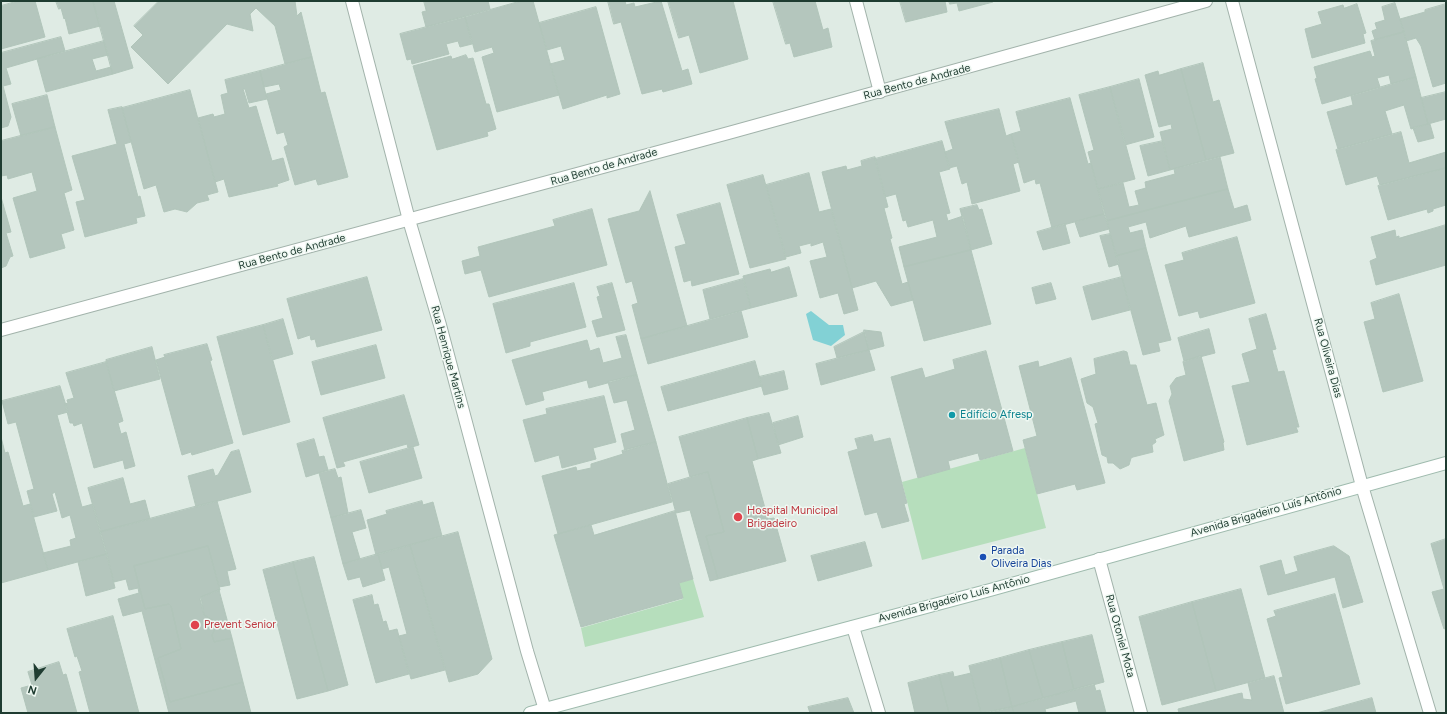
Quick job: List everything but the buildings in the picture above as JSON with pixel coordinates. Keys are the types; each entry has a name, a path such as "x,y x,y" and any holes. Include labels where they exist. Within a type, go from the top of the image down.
{"street":[{"name":"Rua Henrique Martins","path":"352,1 408,220 440,325 527,651 546,711"},
{"path":"856,1 880,92"},
{"name":"Rua Bento de Andrade","path":"1,330 557,181 693,141 880,92 1206,1"},
{"name":"Rua Oliveira Dias","path":"1232,1 1362,486 1430,713"},
{"name":"Avenida Brigadeiro Luís Antônio","path":"530,713 546,711 1446,463"},
{"name":"Rua Otoniel Mota","path":"1099,559 1141,713"},
{"path":"853,627 879,713"}],"green space":[{"path":"1025,448 1046,528 922,560 902,482"},
{"path":"693,579 704,617 585,647 581,628 683,599 679,583"}],"water":[{"path":"811,311 829,325 843,325 845,335 831,346 813,340 806,314"}],"place":[{"name":"Edifício Afresp","path":"952,415"},
{"name":"Hospital Municipal Brigadeiro","path":"738,517"},
{"name":"Parada Oliveira Dias","path":"983,557"},
{"name":"Prevent Senior","path":"195,625"}]}
